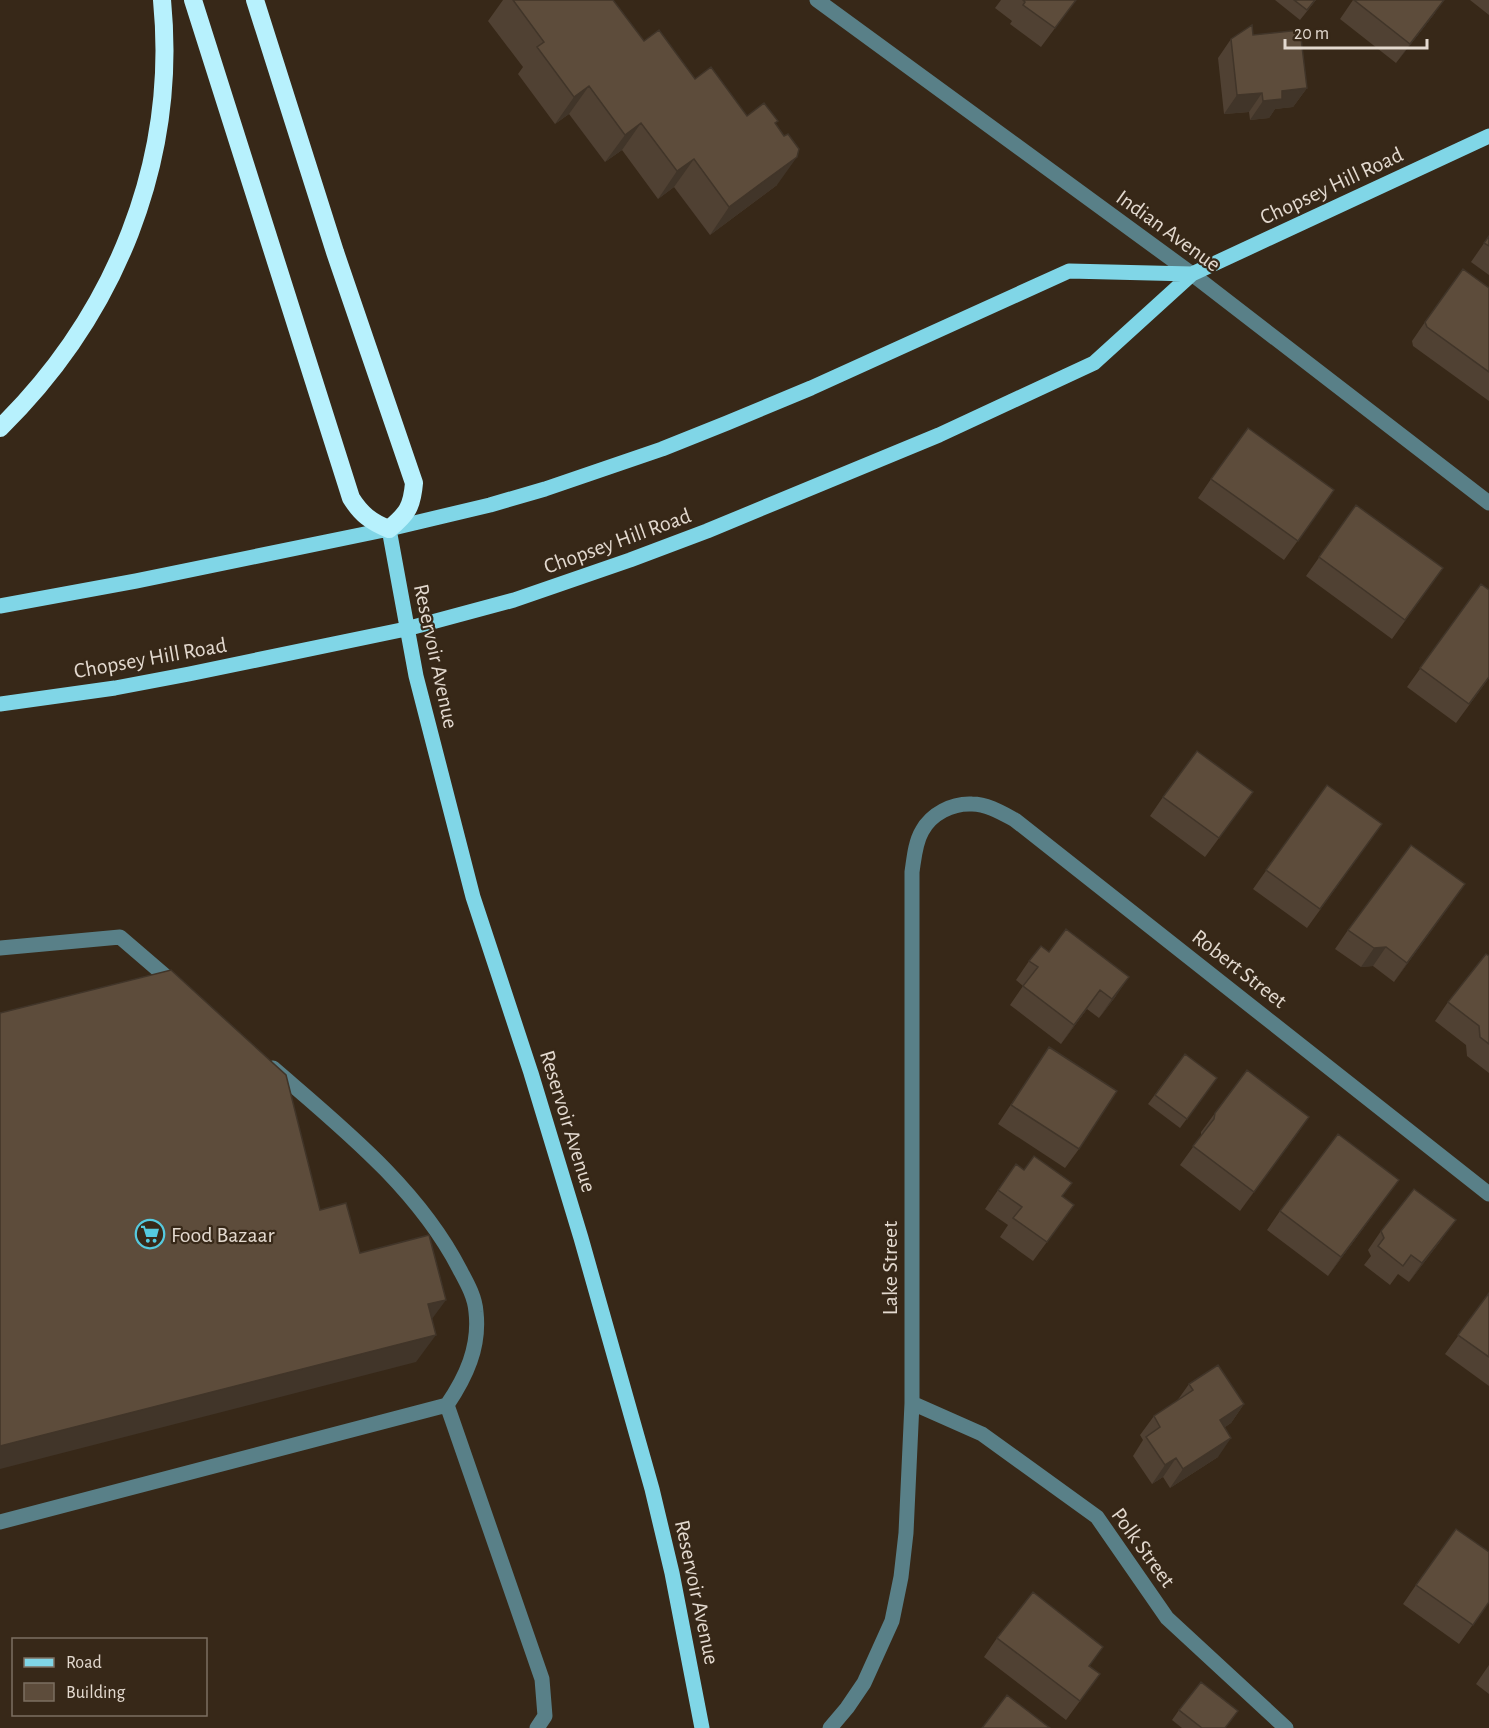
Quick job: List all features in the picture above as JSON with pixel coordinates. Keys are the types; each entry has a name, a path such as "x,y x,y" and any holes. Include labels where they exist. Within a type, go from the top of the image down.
{"highway":[{"path":"0,428 38,387 66,352 108,285 139,211 149,173 164,91 165,49 162,0"},
{"path":"193,0 351,498 361,514 389,529 405,516 413,499 414,483 328,231 255,0"}],"main road":[{"name":"Chopsey Hill Road","path":"0,704 115,688 406,628 514,600 630,561 960,425 1094,363 1192,274 1489,136"},
{"name":"Chopsey Hill Road","path":"0,606 136,581 490,506 662,448 811,388 1069,270 1192,274"},
{"name":"Reservoir Avenue","path":"389,529 419,687 473,897 531,1072 652,1489 672,1572 702,1728"}],"street":[{"name":"Indian Avenue","path":"817,0 1192,274 1489,503"},
{"name":"Robert Street","path":"952,806 972,804 995,810 1035,834 1489,1194"},
{"name":"Lake Street","path":"830,1728 864,1683 892,1621 902,1577 912,1403 912,872 922,831 935,815 952,806"},
{"path":"0,948 120,937 191,998"},
{"path":"0,1522 447,1405 460,1386 471,1362 476,1336 476,1311 470,1289 454,1259 433,1226 399,1185 350,1134 261,1058"},
{"name":"Polk Street","path":"912,1403 982,1434 1097,1517 1167,1618 1286,1728"},
{"path":"447,1405 542,1679 545,1716 537,1728"}],"building":[{"path":"513,0 613,0 644,41 659,30 695,79 711,67 747,116 764,103 778,121 775,123 784,136 788,134 799,149 797,157 729,207 694,159 677,171 641,123 625,135 589,86 574,97 537,47 544,42"},
{"path":"1023,0 1076,0 1055,28 1023,5 1025,2"},
{"path":"1294,0 1315,0 1307,10"},
{"path":"1354,0 1444,0 1410,44"},
{"path":"1252,25 1253,35 1300,30 1307,88 1282,91 1282,99 1263,101 1262,93 1237,95 1231,39"},
{"path":"1489,236 1489,246 1484,243"},
{"path":"1463,269 1489,288 1489,372 1427,327 1425,322"},
{"path":"1248,428 1334,490 1298,541 1211,479"},
{"path":"1356,505 1443,568 1405,620 1319,557"},
{"path":"1481,584 1489,590 1489,677 1469,704 1420,668"},
{"path":"1197,751 1253,792 1219,838 1163,797"},
{"path":"1327,785 1382,824 1320,909 1266,870"},
{"path":"1411,845 1465,884 1407,963 1386,947 1374,948 1348,930"},
{"path":"1066,929 1129,977 1112,999 1100,990 1074,1025 1023,986 1038,967 1029,961 1041,946 1049,952"},
{"path":"1486,954 1489,956 1489,1044 1480,1037 1479,1026 1448,1002"},
{"name":"Food Bazaar","path":"171,970 286,1075 320,1210 346,1203 360,1253 429,1235 446,1300 428,1304 436,1335 0,1446 0,1013"},
{"path":"1049,1047 1117,1091 1079,1149 1011,1105"},
{"path":"1185,1054 1217,1078 1187,1119 1155,1095"},
{"path":"1247,1070 1309,1117 1254,1192 1193,1146"},
{"path":"1338,1134 1399,1180 1341,1257 1280,1211"},
{"path":"1034,1156 1072,1183 1062,1196 1074,1205 1047,1242 1013,1218 1022,1207 998,1190 1016,1164 1024,1170"},
{"path":"1414,1189 1456,1220 1422,1263 1411,1255 1403,1266 1378,1246 1384,1238 1381,1231"},
{"path":"1489,1293 1489,1357 1458,1335"},
{"path":"1218,1365 1244,1404 1220,1420 1231,1438 1183,1469 1176,1458 1165,1465 1146,1437 1160,1427 1154,1416 1193,1390 1189,1384"},
{"path":"1456,1529 1489,1552 1489,1602 1473,1625 1416,1585"},
{"path":"1033,1592 1103,1647 1089,1666 1100,1674 1080,1701 997,1638"},
{"path":"1201,1682 1238,1711 1225,1728 1202,1728 1179,1710"},
{"path":"1007,1695 1050,1728 982,1728"}],"place":[{"name":"Food Bazaar","path":"150,1234"}]}
